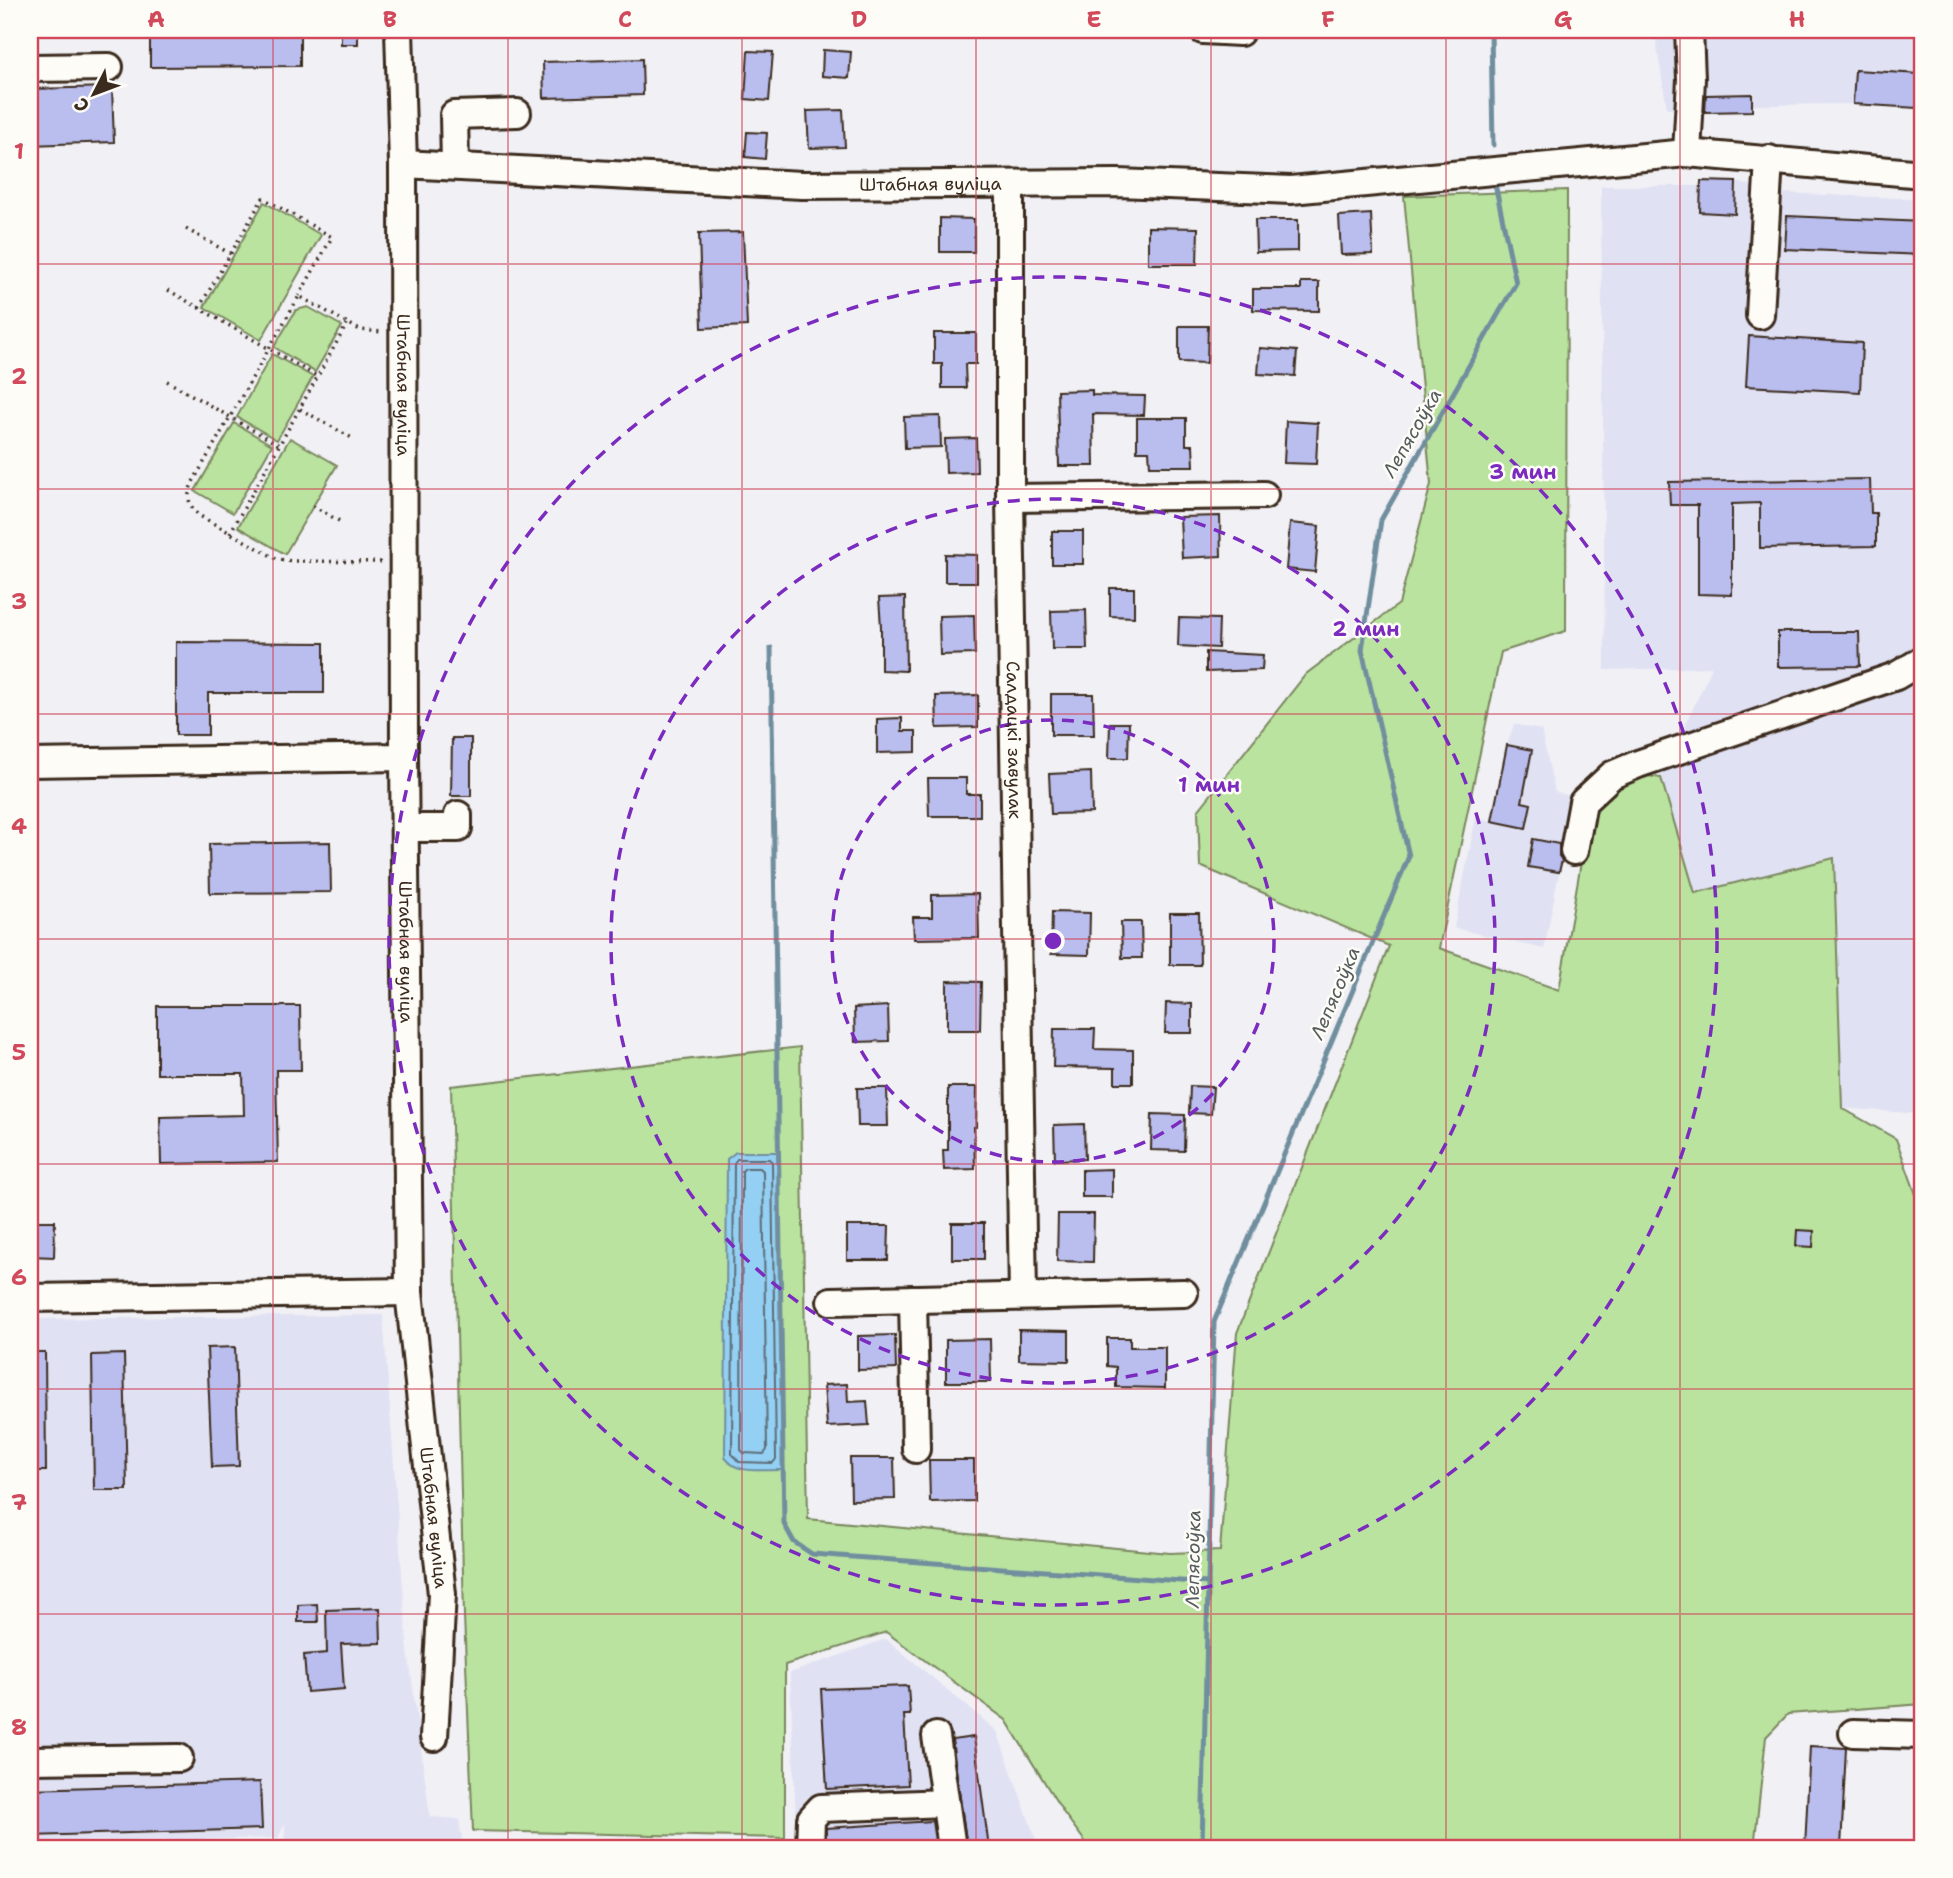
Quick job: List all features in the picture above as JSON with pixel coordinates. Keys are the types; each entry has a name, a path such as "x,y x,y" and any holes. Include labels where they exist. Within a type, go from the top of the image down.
{"street":[{"name":"Штабная вуліца","path":"399,30 403,164 404,757 409,1292 442,1594 434,1737"},
{"path":"1203,30 1240,30"},
{"path":"1687,153 1691,79 1689,30"},
{"path":"30,68 108,67"},
{"path":"455,166 454,115 517,113"},
{"name":"Штабная вуліца","path":"403,164 802,185 1118,183 1291,190 1687,153 1923,174"},
{"path":"1760,315 1769,159"},
{"name":"Салдацкі завулак","path":"1010,185 1010,498 1023,1296"},
{"path":"1010,498 1264,495"},
{"path":"1574,851 1583,802 1612,775 1896,677 1923,660"},
{"path":"30,763 404,757"},
{"path":"405,828 458,828 458,815"},
{"path":"30,1298 409,1292"},
{"path":"831,1301 1184,1293"},
{"path":"912,1299 916,1449"},
{"path":"1853,1733 1923,1735"},
{"path":"936,1736 952,1848"},
{"path":"30,1760 178,1758"},
{"path":"810,1848 811,1819 821,1808 945,1803"}],"path":[{"path":"199,308 263,198 332,237 189,490 188,500 192,509 200,516 277,559 404,563"},
{"path":"186,229 230,254"},
{"path":"168,290 318,377"},
{"path":"299,296 360,330 404,334"},
{"path":"230,533 347,323"},
{"path":"167,381 279,445"},
{"path":"300,409 352,438"},
{"path":"313,506 341,522"}],"shaded area":[{"path":"1654,30 1923,30 1923,109 1853,104 1753,105 1752,111 1698,112 1667,108"},
{"path":"1701,181 1736,182 1779,193 1923,199 1923,1114 1842,1108 1834,859 1695,893 1661,778 1712,667 1605,670 1601,186 1701,186"},
{"path":"1514,724 1541,730 1555,792 1574,797 1544,949 1454,928 1476,817 1492,821 1507,745"},
{"path":"383,1315 407,1643 430,1817 459,1819 463,1848 284,1848 285,1823 278,1838 30,1843 30,1319"},
{"path":"886,1639 997,1731 1039,1848 797,1848 790,1673"}],"green space":[{"path":"1567,190 1566,631 1501,652 1439,948 1559,990 1591,804 1629,773 1661,778 1695,893 1834,858 1842,1108 1896,1139 1923,1208 1923,1704 1788,1714 1766,1737 1754,1848 1090,1848 1063,1812 1006,1720 886,1632 785,1665 785,1838 473,1831 464,1616 451,1086 800,1047 808,1519 1170,1553 1220,1551 1237,1333 1389,946 1200,866 1198,811 1306,674 1399,604 1431,484 1404,196"},
{"path":"264,202 321,235 261,340 204,307"},
{"path":"308,307 342,326 315,372 274,347 296,310"},
{"path":"272,354 313,377 277,440 237,417"},
{"path":"234,423 272,445 233,513 195,491"},
{"path":"290,438 337,465 285,554 238,527"}],"water":[{"path":"736,1152 779,1152 783,1470 743,1469 729,1462 725,1456 727,1159"}],"building":[{"path":"150,30 300,30 300,66 150,67"},
{"path":"341,30 358,30 358,44 341,44"},
{"path":"823,50 851,52 849,78 822,76"},
{"path":"748,51 773,52 769,101 745,99"},
{"path":"642,59 643,95 544,98 543,62"},
{"path":"1855,70 1920,74 1917,108 1853,104"},
{"path":"112,87 114,142 30,145 30,89"},
{"path":"1752,94 1752,111 1705,112 1706,95"},
{"path":"843,110 845,147 809,148 807,111"},
{"path":"747,132 767,133 765,159 745,157"},
{"path":"1701,181 1736,182 1735,214 1700,212"},
{"path":"1371,214 1373,254 1341,255 1339,216"},
{"path":"1787,216 1923,222 1923,255 1785,249"},
{"path":"940,218 974,219 974,252 940,252"},
{"path":"1255,220 1298,220 1298,251 1256,252"},
{"path":"1148,227 1198,228 1197,264 1148,264"},
{"path":"743,232 747,326 702,328 699,233"},
{"path":"1301,282 1319,282 1319,311 1253,310 1253,289 1301,289"},
{"path":"1179,326 1208,326 1207,363 1179,362"},
{"path":"934,333 976,333 976,364 965,364 966,388 942,388 942,364 934,364"},
{"path":"1749,336 1862,343 1860,392 1746,386"},
{"path":"1260,348 1297,351 1295,376 1258,374"},
{"path":"1092,390 1092,395 1145,396 1144,415 1093,414 1094,466 1059,466 1057,391"},
{"path":"940,416 941,447 905,448 904,417"},
{"path":"1137,418 1186,418 1186,445 1193,445 1194,466 1150,466 1149,451 1137,451"},
{"path":"1286,421 1318,423 1316,464 1284,463"},
{"path":"976,438 977,472 946,473 945,439"},
{"path":"1870,479 1871,513 1876,513 1876,546 1760,548 1760,503 1732,504 1732,595 1698,594 1698,505 1670,505 1669,482"},
{"path":"1220,516 1221,556 1182,558 1180,517"},
{"path":"1290,523 1319,526 1315,572 1286,569"},
{"path":"1052,531 1083,531 1083,564 1052,564"},
{"path":"945,554 977,555 977,582 945,582"},
{"path":"1110,588 1134,588 1134,617 1110,616"},
{"path":"905,597 906,671 881,670 879,598"},
{"path":"1086,610 1087,649 1052,649 1051,611"},
{"path":"974,615 975,654 940,655 939,616"},
{"path":"1179,618 1219,619 1218,648 1178,646"},
{"path":"1778,632 1859,632 1860,666 1778,667"},
{"path":"176,642 324,643 324,693 208,693 208,735 176,735"},
{"path":"1206,652 1263,655 1262,670 1206,672"},
{"path":"1051,694 1093,694 1094,735 1051,735"},
{"path":"978,695 978,727 937,728 936,696"},
{"path":"902,718 902,731 916,731 916,752 877,753 877,719"},
{"path":"1110,723 1129,723 1128,758 1109,758"},
{"path":"452,738 471,738 471,796 451,796"},
{"path":"1507,745 1532,750 1522,802 1531,804 1526,828 1492,821"},
{"path":"1091,772 1092,813 1051,814 1049,774"},
{"path":"928,778 966,778 966,794 980,794 980,816 929,816"},
{"path":"1533,839 1559,844 1559,856 1562,860 1559,872 1528,867"},
{"path":"330,842 331,892 210,893 209,844"},
{"path":"978,894 979,938 914,939 913,917 932,917 932,895"},
{"path":"1052,912 1090,913 1089,955 1051,954"},
{"path":"1170,913 1199,913 1200,965 1170,965"},
{"path":"1121,922 1141,922 1142,958 1122,958"},
{"path":"947,981 981,982 980,1030 947,1030"},
{"path":"1166,1003 1192,1004 1192,1033 1165,1033"},
{"path":"157,1006 300,1006 301,1070 276,1070 278,1162 161,1164 160,1117 244,1115 243,1074 157,1074"},
{"path":"888,1006 889,1041 855,1042 854,1008"},
{"path":"1054,1029 1095,1029 1094,1049 1133,1050 1133,1083 1115,1083 1115,1068 1053,1067"},
{"path":"1190,1086 1213,1087 1211,1114 1189,1113"},
{"path":"948,1087 977,1087 975,1169 944,1170 943,1150 948,1150"},
{"path":"857,1088 887,1088 888,1126 858,1126"},
{"path":"1152,1114 1185,1115 1184,1151 1151,1150"},
{"path":"1084,1124 1085,1159 1055,1160 1054,1125"},
{"path":"1112,1169 1112,1197 1082,1197 1082,1170"},
{"path":"1058,1214 1094,1214 1093,1262 1057,1261"},
{"path":"30,1221 55,1221 54,1257 30,1256"},
{"path":"952,1223 984,1223 984,1259 952,1259"},
{"path":"847,1226 889,1226 888,1260 847,1260"},
{"path":"1797,1230 1814,1231 1813,1247 1796,1246"},
{"path":"1019,1330 1069,1331 1069,1361 1019,1360"},
{"path":"895,1335 896,1369 858,1370 858,1336"},
{"path":"1107,1338 1130,1338 1130,1347 1165,1347 1165,1388 1116,1387 1116,1367 1107,1366"},
{"path":"990,1339 991,1382 946,1382 946,1340"},
{"path":"235,1347 239,1466 212,1467 207,1348"},
{"path":"30,1352 45,1352 46,1471 30,1471"},
{"path":"124,1354 127,1490 94,1490 92,1355"},
{"path":"847,1384 848,1402 867,1401 869,1425 827,1427 824,1385"},
{"path":"850,1458 894,1458 895,1499 851,1500"},
{"path":"929,1460 974,1460 974,1501 930,1502"},
{"path":"317,1604 318,1622 298,1622 298,1605"},
{"path":"380,1608 381,1643 341,1644 344,1689 307,1692 304,1655 327,1653 326,1610"},
{"path":"908,1686 910,1715 904,1715 908,1785 827,1789 821,1689"},
{"path":"974,1737 989,1848 967,1848 952,1740"},
{"path":"1810,1746 1846,1748 1841,1848 1805,1848"},
{"path":"260,1782 262,1829 30,1836 30,1789"},
{"path":"932,1821 936,1848 826,1848 826,1828"}],"waterway":[{"name":"Лепясоўка","path":"1491,30 1493,145"},
{"name":"Лепясоўка","path":"1202,1848 1214,1322 1409,856 1362,650 1381,520 1516,283 1494,179"},
{"path":"771,648 784,1524 794,1542 812,1554 1208,1583"}]}
